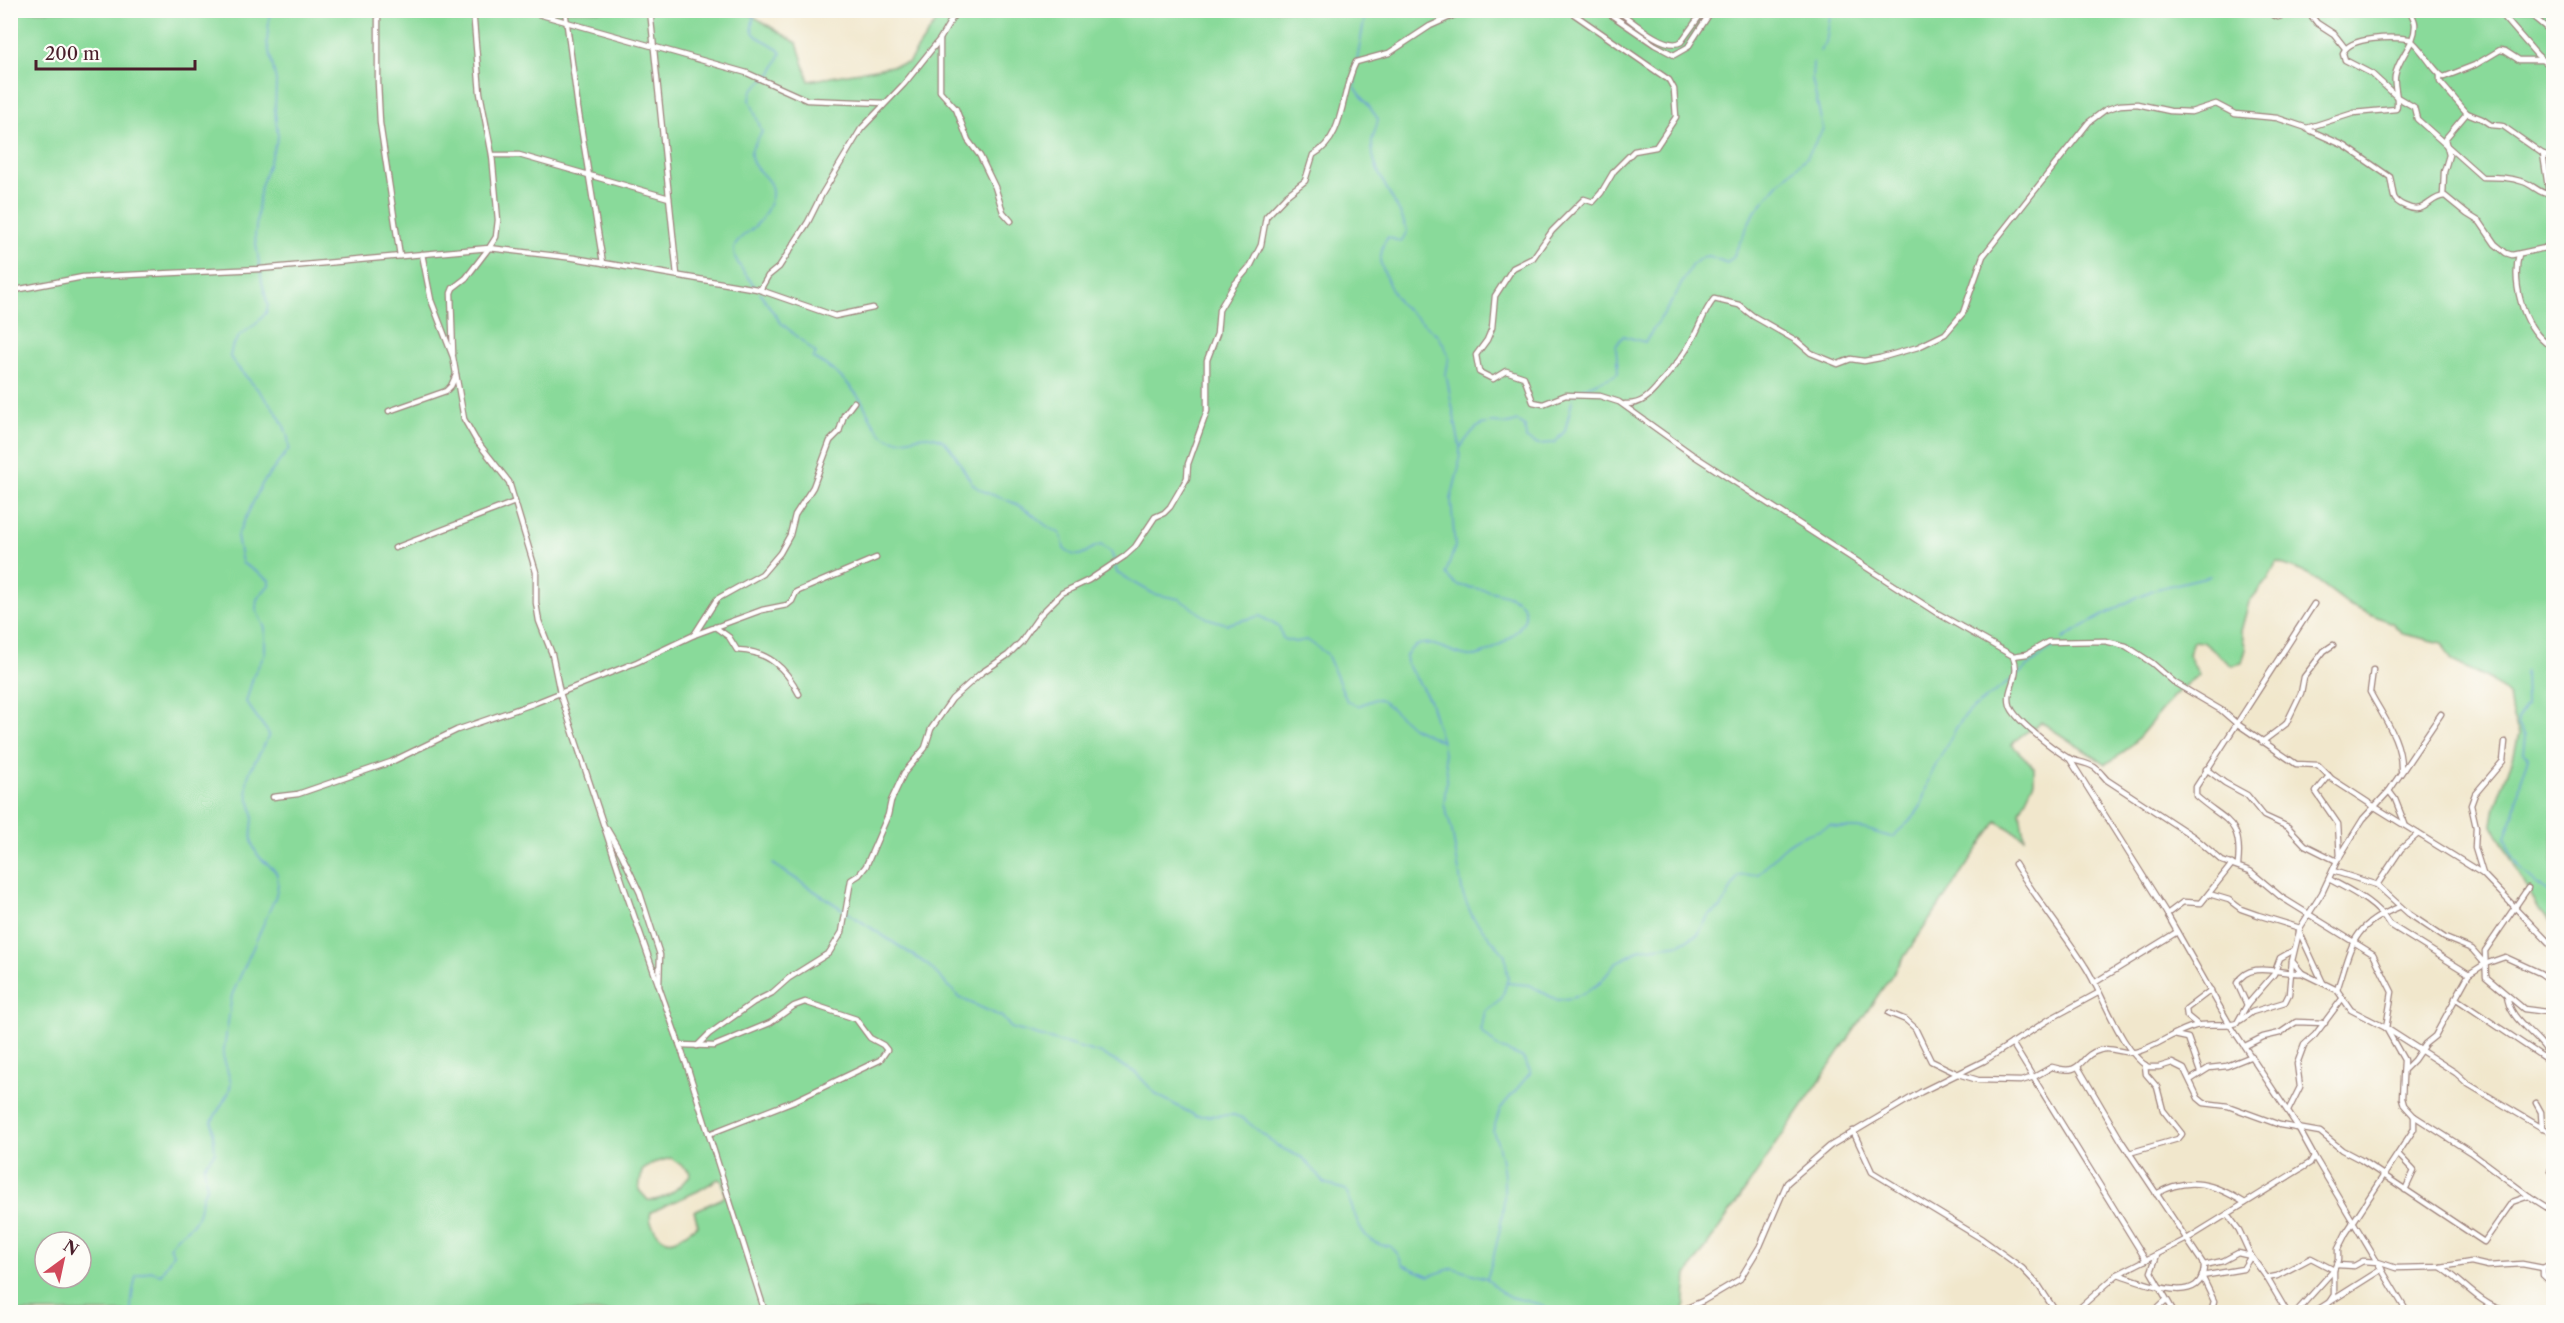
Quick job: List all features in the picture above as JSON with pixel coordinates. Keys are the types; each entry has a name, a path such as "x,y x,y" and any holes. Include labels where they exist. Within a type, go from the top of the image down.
{"street":[{"path":"378,10 380,123 400,256"},
{"path":"473,10 480,93 492,155 499,228 489,248 451,293 453,357 456,375 469,430 509,482 536,572 536,603 552,654 560,693 602,822 680,1045 765,1312"},
{"path":"524,10 747,73 807,100 885,103"},
{"path":"565,10 603,263"},
{"path":"650,10 677,275"},
{"path":"760,290 768,276 779,267 808,222 861,129 904,84 940,39 957,10"},
{"path":"698,1046 709,1034 754,1002 772,993 789,978 832,951 842,932 851,880 863,871 904,774 925,748 931,729 952,699 981,673 1008,655 1021,642 1040,615 1062,593 1089,580 1125,556 1135,547 1155,517 1167,511 1187,478 1188,464 1207,411 1207,360 1216,334 1219,310 1233,286 1251,265 1261,245 1266,217 1287,195 1305,181 1312,155 1324,147 1333,135 1348,81 1356,62 1389,53 1430,26 1466,10"},
{"path":"1568,10 1669,80 1674,89 1677,117 1656,147 1634,151 1614,171 1598,199 1593,202 1584,199 1552,231 1533,258 1513,267 1495,296 1492,328 1487,340 1476,355 1479,372 1489,378 1496,378 1506,371 1524,377 1533,402 1543,404 1566,395 1600,396 1623,404 1693,455 1937,613 2013,656 2017,664 2016,676 2009,698 2010,706 2018,719 2069,758 2096,768 2107,780 2194,837 2222,861 2255,874 2281,897 2373,954 2390,986 2392,999 2386,1028 2400,1049 2404,1069 2402,1101 2414,1116 2480,1159 2553,1212"},
{"path":"1604,10 1655,45 1674,55 1688,47 1712,10"},
{"path":"1617,10 1657,39 1676,45 1681,42 1704,10"},
{"path":"2262,10 2278,17 2301,10"},
{"path":"2307,10 2318,23 2334,34 2345,48"},
{"path":"2299,126 2311,128 2354,113 2394,110 2398,107 2395,87 2397,67 2411,40 2415,24 2410,10"},
{"path":"2498,10 2542,60 2553,69"},
{"path":"2525,10 2553,34"},
{"path":"2345,48 2365,40 2406,38 2411,40 2426,55 2440,75 2440,82 2468,113 2491,125 2503,126 2543,154 2553,157"},
{"path":"940,39 940,91 956,109 968,140 980,156 1004,212 1011,221"},
{"path":"2345,48 2343,53 2345,60 2372,74 2397,97 2414,107 2416,119 2482,177 2507,177 2549,194"},
{"path":"2440,75 2450,75 2475,65 2500,50 2519,60 2542,60"},
{"path":"1623,404 1648,399 1656,391 1686,352 1707,307 1714,299 1739,305 1753,316 1797,340 1811,353 1838,364 1851,359 1864,361 1880,358 1918,347 1945,334 1963,313 1983,255 2089,122 2112,107 2137,104 2191,112 2216,104 2235,114 2277,118 2345,146 2375,169 2386,174 2392,183 2396,201 2402,205 2414,210 2420,209 2443,196"},
{"path":"2443,196 2444,172 2449,155 2446,137 2468,113"},
{"path":"2543,154 2549,194 2553,202"},
{"path":"492,155 519,155 669,198"},
{"path":"2443,196 2480,222 2502,251 2512,255 2545,248 2553,250"},
{"path":"2545,248 2553,238"},
{"path":"10,291 83,278 260,269 489,248 603,263 760,290 835,316 873,308"},
{"path":"422,254 431,300 453,357"},
{"path":"2519,254 2516,280 2529,320 2541,339 2546,343 2553,340"},
{"path":"389,411 446,391 456,375"},
{"path":"694,635 717,599 762,574 780,553 790,535 795,515 816,481 830,441 838,432 844,415 854,402"},
{"path":"395,548 515,502"},
{"path":"273,797 298,794 391,762 456,730 560,693 694,635 762,610 790,604 796,592 876,558"},
{"path":"2167,914 2183,902 2201,903 2235,865 2238,836 2228,820 2202,802 2194,792 2206,769 2314,604"},
{"path":"715,627 729,637 737,650 763,655 780,665 783,673 793,681 800,694"},
{"path":"2013,656 2027,654 2048,642 2080,641 2117,644 2138,653 2175,683 2214,705 2262,742 2296,764 2318,765 2329,776 2375,807 2482,874 2553,948"},
{"path":"2262,742 2286,724 2301,693 2304,677 2324,651 2333,645"},
{"path":"2373,670 2370,692 2385,716 2399,749 2401,772"},
{"path":"1889,1013 1906,1020 1914,1028 1931,1061 1958,1074 1988,1081 2021,1081 2052,1067 2065,1071 2078,1067 2097,1050 2116,1048 2135,1053 2198,1025 2230,1025 2252,1012 2285,1002 2289,994 2294,950 2307,913 2329,879 2362,819 2389,791 2441,714"},
{"path":"2482,874 2475,848 2476,827 2471,805 2475,794 2503,761 2505,742"},
{"path":"2069,758 2167,914 2230,1025 2298,1127 2407,1312"},
{"path":"2206,769 2247,795 2264,816 2288,827 2305,844 2339,859"},
{"path":"2329,776 2316,792 2338,824 2339,859"},
{"path":"2389,791 2395,799 2406,826"},
{"path":"602,822 621,853 640,893 660,955 659,988"},
{"path":"2377,885 2401,849 2418,834"},
{"path":"2015,864 2037,900 2072,946 2124,1039 2145,1065 2153,1068 2172,1063 2184,1069 2198,1098 2204,1103 2228,1106 2280,1125 2298,1127 2325,1135 2342,1150 2484,1242 2512,1202 2529,1196"},
{"path":"2333,872 2377,885 2399,907 2445,938 2472,949 2485,964"},
{"path":"2329,879 2383,913 2389,924 2469,974"},
{"path":"2528,888 2485,951 2486,977 2524,1008 2553,1013"},
{"path":"2209,894 2229,900 2241,909 2300,930 2323,984"},
{"path":"2337,990 2353,940 2360,930 2383,913 2399,907"},
{"path":"2094,983 2176,932"},
{"path":"2240,1020 2247,1005 2275,971 2280,958 2294,950"},
{"path":"2404,1069 2425,1044 2435,1036 2469,974 2485,964 2505,957 2540,973 2553,983"},
{"path":"2292,961 2302,973 2337,990 2355,1012 2386,1028 2456,1073 2468,1084 2553,1136"},
{"path":"2247,1005 2238,981 2249,971 2258,969 2291,974 2302,973"},
{"path":"2198,1025 2187,1016 2185,1011 2193,1002 2211,990"},
{"path":"1678,1312 1703,1301 1740,1279 1760,1246 1787,1183 1830,1146 1921,1092 1984,1061 2098,993"},
{"path":"2507,995 2508,1003 2515,1016 2549,1052 2553,1064"},
{"path":"2455,998 2553,1064"},
{"path":"2288,1111 2300,1087 2297,1066 2304,1045 2343,999"},
{"path":"680,1045 718,1044 770,1023 797,1004 805,1002 856,1018 870,1038 884,1044 887,1050 887,1053 879,1060 796,1100 709,1134"},
{"path":"2245,1046 2266,1036 2280,1033 2296,1022 2325,1023"},
{"path":"2173,1035 2188,1038 2200,1072"},
{"path":"2012,1043 2146,1260"},
{"path":"2190,1080 2209,1068 2227,1066 2252,1056"},
{"path":"2129,1153 2178,1139 2182,1134 2161,1106 2157,1087 2146,1074 2145,1065"},
{"path":"2078,1067 2129,1153 2204,1265 2199,1281 2176,1291 2160,1289 2118,1274"},
{"path":"2536,1103 2541,1112 2542,1129"},
{"path":"2296,1312 2334,1270 2340,1244 2414,1129 2414,1116"},
{"path":"1853,1131 1872,1172 1982,1239 2022,1268 2039,1286 2056,1312"},
{"path":"2398,1154 2414,1171 2405,1190"},
{"path":"2075,1312 2118,1274 2228,1215 2310,1163 2314,1156"},
{"path":"2550,1171 2553,1164"},
{"path":"2156,1194 2178,1184 2194,1183 2217,1188 2245,1203"},
{"path":"2228,1215 2287,1312"},
{"path":"2204,1265 2223,1261 2238,1253 2251,1256"},
{"path":"2157,1255 2151,1272 2174,1312"},
{"path":"2202,1276 2243,1269 2251,1256"},
{"path":"2267,1278 2310,1258 2334,1270"},
{"path":"2337,1265 2354,1266 2362,1261 2378,1262 2396,1268 2441,1267 2471,1262 2488,1266 2522,1264 2543,1268 2553,1262"},
{"path":"2441,1267 2462,1281 2478,1297 2504,1312 2518,1309 2525,1312"},
{"path":"2543,1268 2543,1275 2553,1286"},
{"path":"2314,1312 2382,1269"},
{"path":"2328,1304 2334,1295 2334,1270"},
{"path":"2202,1276 2214,1301 2211,1312"},
{"path":"2153,1312 2166,1300"}],"green space":[{"path":"944,10 2553,11 2553,924 2539,910 2492,824 2495,806 2513,758 2519,734 2512,715 2509,696 2491,680 2452,661 2442,643 2403,634 2392,623 2351,606 2308,574 2277,562 2268,579 2249,602 2241,631 2246,649 2242,663 2232,666 2203,642 2193,641 2188,654 2199,675 2174,696 2142,734 2119,756 2105,764 2041,722 2015,741 2012,745 2034,767 2034,782 2020,811 2024,838 1997,821 1687,1275 1684,1312 11,1312 10,11 745,11 797,43 809,81 908,63","holes":["671,1158 689,1171 690,1175 677,1189 660,1199 648,1200 639,1190 642,1171 653,1163","718,1179 722,1181 725,1194 723,1198 694,1211 698,1225 676,1239 666,1240 660,1236 651,1223 651,1212 698,1191"]}],"waterway":[{"path":"132,1312 131,1299 136,1276 150,1271 161,1274 173,1254 170,1246 172,1242 197,1218 207,1187 204,1166 215,1152 212,1121 229,1092 231,1083 223,1056 232,995 275,898 278,886 276,872 258,855 253,844 251,836 253,813 247,789 249,774 269,734 246,702 254,674 265,654 265,628 256,610 257,599 269,585 269,580 242,563 237,536 262,484 289,449 283,423 276,411 230,357 232,347 240,335 256,324 266,313 268,306 255,237 260,189 278,137 275,112 276,80 267,42 270,10"},
{"path":"755,287 739,265 734,251 739,239 764,216 772,192 771,185 754,165 752,159 751,152 762,132 750,100 752,90 772,73 781,53 754,34 752,29 756,10"},
{"path":"1357,60 1366,10"},
{"path":"1820,51 1826,42 1831,10"},
{"path":"1575,394 1585,387 1618,373 1616,346 1623,336 1645,342 1674,298 1691,266 1702,257 1709,256 1727,263 1733,257 1753,214 1778,184 1807,157 1823,129 1812,79 1813,63"},
{"path":"1355,70 1355,87 1378,119 1372,142 1376,166 1407,231 1401,242 1388,237 1383,245 1380,261 1399,303 1436,334 1449,357 1446,374 1460,447 1459,467 1451,499 1455,547 1446,573 1458,585 1514,598 1522,605 1525,613 1522,624 1512,635 1498,646 1482,654 1468,656 1435,645 1420,644 1406,655 1407,664 1429,699 1442,742 1447,772 1444,804 1452,831 1463,895 1473,918 1505,955 1508,978 1502,998 1485,1011 1481,1031 1499,1048 1522,1057 1531,1072 1500,1109 1493,1131 1503,1168 1504,1205 1487,1279 1506,1296 1539,1304 1550,1312"},
{"path":"760,293 780,322 816,353 813,358 832,370 853,390 875,427 883,435 897,440 925,436 940,439 950,447 975,486 1018,505 1058,532 1062,537 1064,549 1079,555 1101,545 1111,552 1114,560"},
{"path":"1461,447 1471,433 1481,425 1508,424 1517,421 1525,427 1526,439 1538,444 1554,443 1565,431 1573,397"},
{"path":"1115,565 1117,573 1154,594 1179,599 1207,618 1227,624 1260,616 1279,627 1283,639 1295,642 1307,640 1327,654 1347,701 1358,706 1375,699 1383,701 1412,727 1441,741"},
{"path":"2063,639 2139,596 2156,589 2210,576"},
{"path":"2016,676 2057,644"},
{"path":"2525,670 2526,705 2518,718 2518,724 2525,736 2523,753 2529,758 2521,780 2514,814 2505,837 2512,855 2523,871 2554,895"},
{"path":"1507,983 1529,985 1557,1000 1572,998 1600,983 1615,964 1641,949 1680,944 1698,934 1709,915 1721,908 1738,876 1758,874 1796,839 1830,825 1840,828 1864,829 1892,837 1912,819 1921,806 1929,778 1956,728 1967,713 2012,679"},
{"path":"773,864 928,965 960,998 1002,1017 1011,1028 1102,1054 1136,1073 1157,1095 1196,1116 1234,1115 1244,1119 1277,1146 1303,1158 1324,1183 1346,1190 1365,1235 1380,1245 1390,1246 1397,1253 1403,1265 1429,1276 1453,1268 1486,1278"}]}
